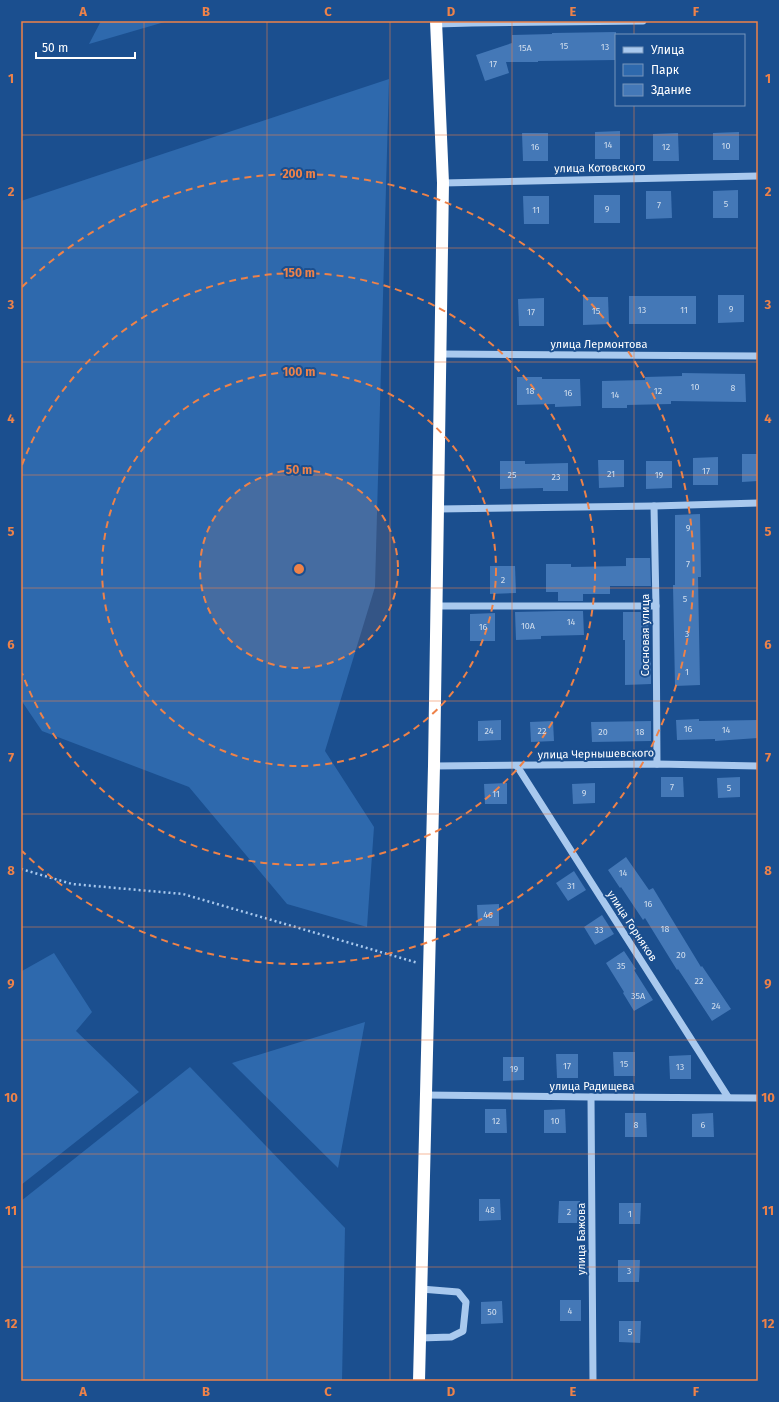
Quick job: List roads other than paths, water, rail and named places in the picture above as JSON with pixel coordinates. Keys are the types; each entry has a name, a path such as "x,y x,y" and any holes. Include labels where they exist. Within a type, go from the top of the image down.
{"highway":[{"path":"419,1381 434,766 441,354 443,183 436,23"}],"street":[{"path":"436,23 643,21"},
{"name":"улица Котовского","path":"443,183 758,176"},
{"name":"улица Лермонтова","path":"441,354 758,356"},
{"path":"438,509 758,503"},
{"name":"Сосновая улица","path":"654,506 657,764"},
{"path":"436,606 656,606"},
{"name":"улица Чернышевского","path":"434,766 657,764 758,766"},
{"name":"улица Горняков","path":"517,766 728,1097"},
{"name":"улица Радищева","path":"425,1095 758,1098"},
{"name":"улица Бажова","path":"591,1097 593,1381"},
{"path":"420,1338 451,1337 463,1331 466,1302 458,1292 421,1289"}]}
